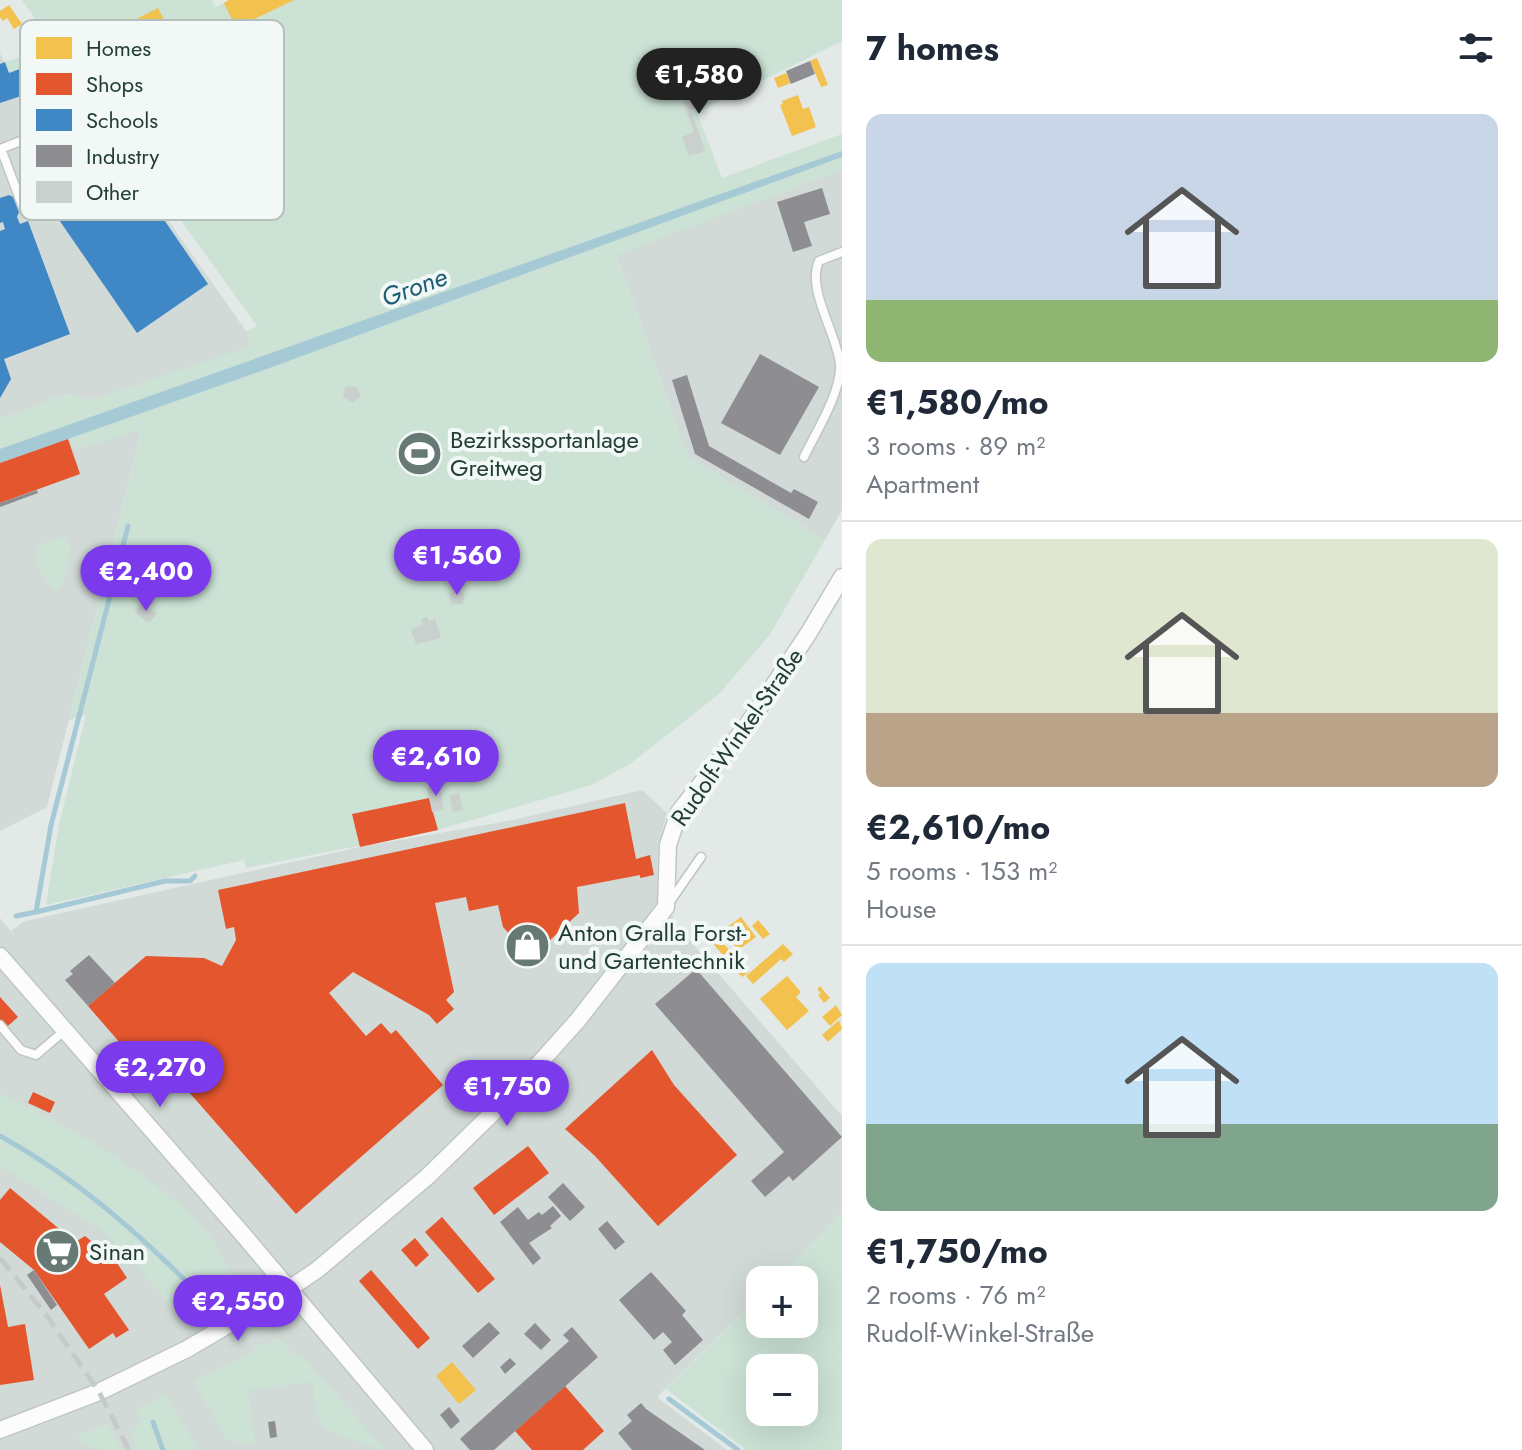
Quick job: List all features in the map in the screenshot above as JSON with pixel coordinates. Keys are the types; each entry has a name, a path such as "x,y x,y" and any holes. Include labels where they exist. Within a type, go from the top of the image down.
{"street":[{"name":"Rudolf-Winkel-Straße","path":"0,1430 99,1392 177,1355 289,1289 317,1270 427,1177 510,1096 578,1020 666,907 668,845 679,812 748,724 842,577"},
{"path":"3,965 289,1289 425,1450"}],"lane":[{"path":"20,141 0,149 20,200"},
{"path":"804,457 839,384 841,364 814,271 819,261 842,252"},
{"name":"Rudolf-Winkel-Straße","path":"666,907 701,857"},
{"path":"0,1025 21,1050 36,1055 64,1031"}],"shaded area":[{"path":"0,53 20,100 20,220 168,220 246,331 252,346 92,400 67,394 0,419"},
{"path":"842,170 842,510 825,540 688,457 616,254"},
{"path":"142,428 47,807 0,831 0,464 68,439 76,450"},
{"path":"642,790 667,813 658,845 657,882 678,927 842,1116 842,1212 789,1266 746,1266 746,1309 657,1397 727,1450 0,1450 0,918 14,935 12,930 25,921 360,847 508,821"}],"green space":[{"name":"Bezirkssportanlage Greitweg","path":"22,0 212,0 216,7 229,0 842,0 842,41 697,113 722,178 842,134 842,170 616,255 688,457 825,540 769,636 719,694 630,764 591,785 438,830 246,868 244,860 46,905 59,825 86,715 69,720 142,429 76,450 68,439 0,463 0,419 68,394 92,400 251,346 246,331 257,326 181,220 284,220 284,20 36,20"},
{"path":"20,57 20,99 5,62"},
{"path":"63,537 71,546 62,588 57,591 34,562 37,546"},
{"path":"0,1093 90,1141 174,1200 177,1199 217,1246 228,1275 225,1288 216,1300 206,1296 201,1298 206,1312 193,1312 182,1319 124,1251 98,1228 0,1166"},
{"path":"842,1212 842,1450 746,1450 666,1389 746,1309 746,1338 818,1338 818,1266 789,1266"},
{"path":"280,1338 296,1357 301,1354 384,1449 326,1428 317,1414 313,1382 248,1390 255,1443 244,1444 226,1439 193,1380 253,1352 252,1348"},
{"path":"166,1393 198,1450 137,1450 130,1432 141,1424 136,1410"},
{"path":"107,1423 122,1450 90,1447 77,1436"}],"water":[{"path":"842,151 842,157 264,370 0,463 0,449"}],"building: Homes":[{"path":"229,0 294,0 253,20 232,20 224,3"},
{"path":"9,5 20,25 14,29 7,18 3,21 0,11"},
{"path":"158,8 164,20 134,20"},
{"path":"817,58 828,85 821,87 810,61"},
{"path":"786,73 791,83 778,88 774,78"},
{"path":"798,95 803,109 809,107 816,127 792,136 780,105 782,101"},
{"path":"741,917 756,937 738,950 723,930"},
{"path":"758,920 770,934 763,939 752,926"},
{"path":"714,933 749,972 742,977 708,938"},
{"path":"783,944 793,954 784,962 781,959 753,984 746,976"},
{"path":"787,976 801,992 796,997 809,1011 787,1030 760,999"},
{"path":"820,986 830,998 824,1003 818,995 821,993 817,989"},
{"path":"836,1005 842,1015 830,1026 822,1017"},
{"path":"839,1020 842,1029 828,1042 822,1035"},
{"path":"452,1362 476,1390 459,1404 436,1376"}],"building: Shops":[{"path":"68,439 80,474 0,503 0,463"},
{"path":"429,798 438,830 360,847 352,814"},
{"path":"625,803 636,859 650,855 654,875 577,887 579,913 531,958 503,927 498,905 469,911 466,897 435,903 454,992 446,1000 454,1009 437,1024 429,1015 353,972 329,993 366,1036 381,1023 391,1034 396,1030 443,1085 296,1214 181,1083 166,1096 88,1006 146,956 204,958 222,966 236,940 234,927 226,929 218,890"},
{"path":"0,997 18,1017 0,1033"},
{"path":"652,1050 674,1085 737,1155 658,1226 595,1156 565,1129"},
{"path":"33,1092 55,1102 50,1113 28,1103"},
{"path":"528,1146 549,1173 494,1215 473,1188"},
{"name":"Sinan","path":"10,1188 75,1242 85,1236 115,1260 127,1278 104,1294 129,1330 116,1338 113,1333 89,1349 34,1270 0,1242 0,1200"},
{"path":"442,1217 495,1279 478,1293 425,1232"},
{"path":"415,1238 429,1255 416,1267 401,1250"},
{"path":"371,1270 430,1338 418,1349 359,1281"},
{"path":"0,1285 8,1327 25,1324 34,1380 0,1385"},
{"path":"565,1386 604,1431 583,1450 532,1450 515,1431"}],"building: Schools":[{"path":"5,62 9,73 20,69 20,96 0,103 0,64"},
{"path":"13,197 19,212 17,217 20,224 28,221 70,334 4,359 11,379 0,398 0,231 5,229 3,222 0,223 0,198"},
{"path":"59,220 164,220 208,284 137,333"}],"building: Industry":[{"path":"810,61 815,74 791,84 786,71"},
{"path":"822,188 830,214 804,222 812,246 793,252 777,202"},
{"path":"760,354 819,387 780,455 721,423"},
{"path":"687,375 709,446 791,493 794,489 818,502 809,519 695,454 672,380"},
{"path":"37,490 38,493 0,507 0,503"},
{"path":"89,955 115,983 88,1006 65,980 73,974 70,971"},
{"path":"696,969 842,1137 793,1181 789,1176 765,1197 751,1181 784,1152 655,1004"},
{"path":"563,1183 585,1207 570,1221 548,1197"},
{"path":"553,1206 561,1216 550,1226 552,1228 529,1243 541,1258 533,1265 500,1222 518,1207 528,1220 539,1212 542,1215"},
{"path":"607,1221 625,1242 615,1250 598,1229"},
{"path":"34,1270 57,1305 51,1310 27,1275"},
{"path":"651,1272 686,1311 682,1315 703,1340 675,1365 663,1350 672,1342 663,1332 654,1340 619,1300"},
{"path":"489,1322 500,1333 473,1358 462,1346"},
{"path":"535,1323 551,1340 541,1350 524,1334"},
{"path":"572,1327 598,1357 494,1450 470,1450 460,1439 569,1341 563,1335"},
{"path":"510,1358 516,1364 505,1374 500,1367"},
{"path":"641,1403 705,1450 632,1450 618,1433 632,1421 627,1415"},
{"path":"449,1407 460,1421 451,1429 440,1415"},
{"path":"275,1421 277,1437 270,1438 268,1422"}],"building: Other":[{"path":"722,85 726,98 691,110 705,151 689,156 682,137 694,132 682,99"},
{"path":"356,386 361,395 353,403 343,397 345,387"},
{"path":"457,589 465,595 462,604 452,604 449,595"},
{"path":"142,602 157,614 149,623 135,612"},
{"path":"427,617 429,621 435,619 441,638 416,644 411,630 423,624 421,619"},
{"path":"439,785 444,809 432,812 427,788"},
{"path":"459,793 463,810 453,812 449,795"}],"waterway":[{"path":"16,916 36,912 51,825 128,526"},
{"path":"36,912 165,881 190,881 195,876"},
{"path":"0,1136 86,1192 163,1259 212,1307"},
{"path":"669,1399 738,1450"},
{"path":"153,1422 163,1450"}],"railway":[{"path":"0,1258 47,1316 99,1392 129,1450"}],"place":[{"name":"Bezirkssportanlage Greitweg","path":"419,453"},
{"name":"Anton Gralla Forst- und Gartentechnik","path":"527,946"},
{"name":"Sinan","path":"58,1251"}],"water label":[{"name":"Grone","path":"414,287"}]}
